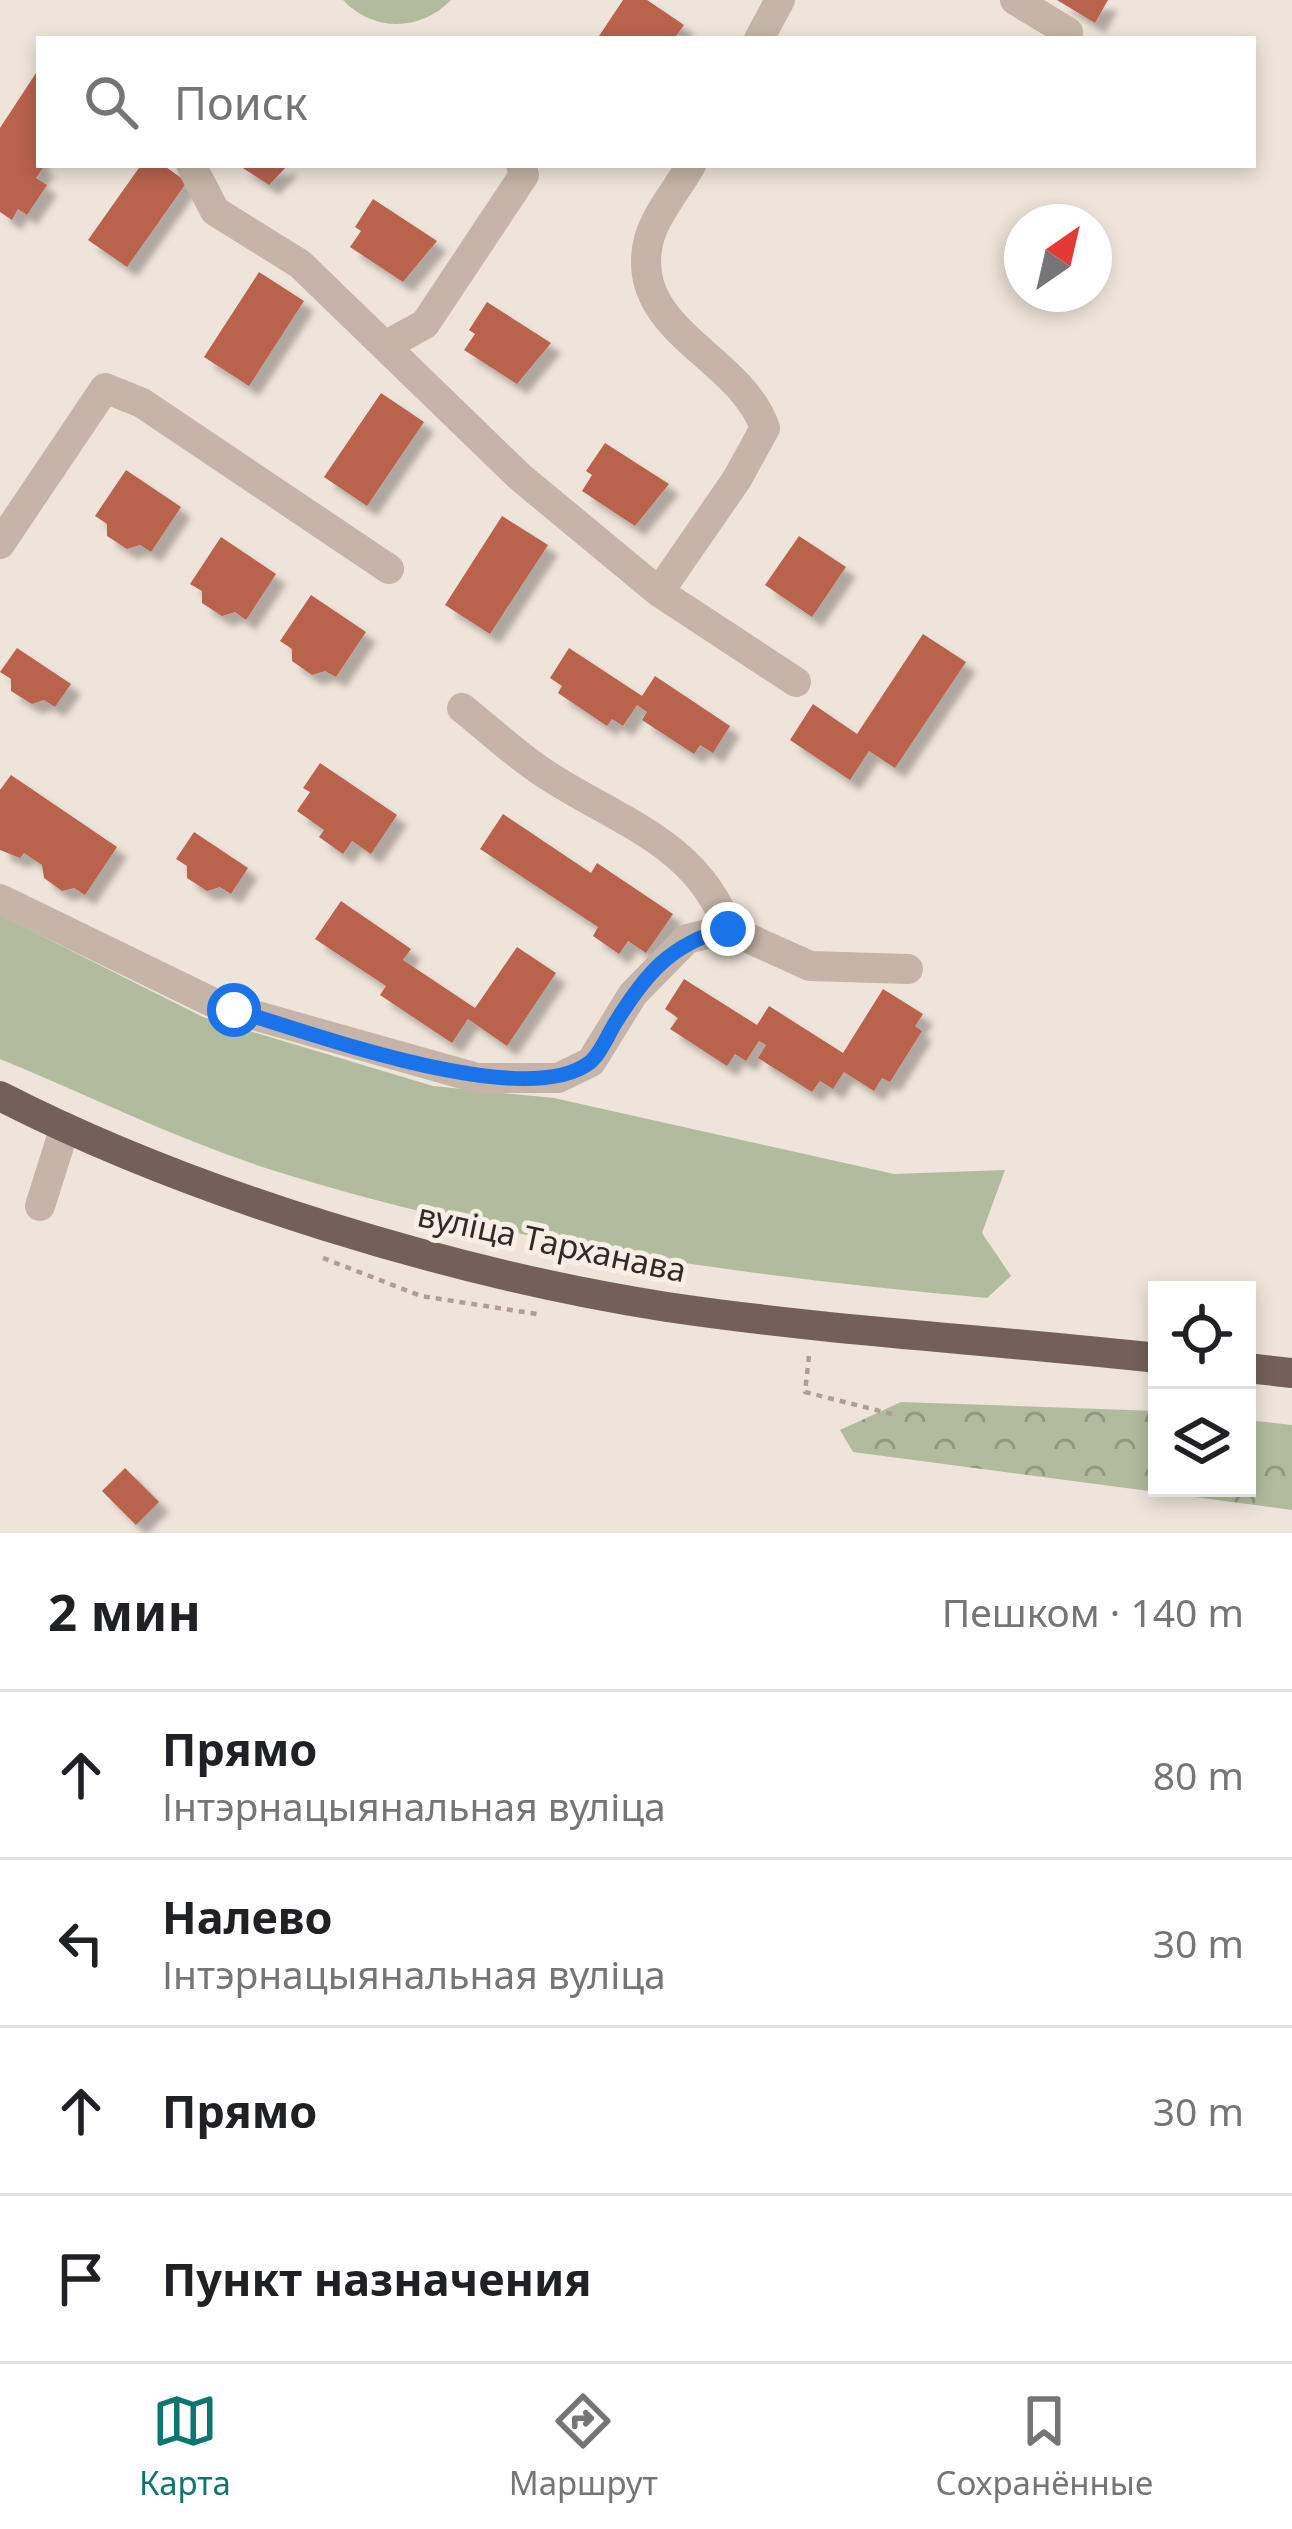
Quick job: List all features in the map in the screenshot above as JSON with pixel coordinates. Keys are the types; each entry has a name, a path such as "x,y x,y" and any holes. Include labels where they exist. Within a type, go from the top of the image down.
{"main road":[{"name":"вуліца Тарханава","path":"0,1096 235,1195 411,1249 665,1306 1148,1357"},
{"path":"1256,1369 1292,1373"}],"street":[{"path":"760,36 780,0"},
{"path":"1015,0 1068,32"},
{"path":"193,168 215,211 300,264 520,477 659,592 796,682"},
{"path":"385,346 425,324 524,175 522,168"},
{"path":"659,592 737,479 765,428 756,401 659,312 645,278 650,236 689,168"},
{"path":"0,544 105,388 142,403 389,569"},
{"path":"462,708 546,775 669,846 715,891 728,929"},
{"path":"0,899 218,1005 477,1078 558,1078 591,1062 633,994 687,939 728,929 810,966 908,969"},
{"path":"40,1206 65,1127"}],"path":[{"path":"810,1356 805,1392 896,1415"}],"green space":[{"path":"343,0 451,0 426,18 397,24 369,18"},
{"path":"0,915 203,1017 433,1086 554,1098 894,1174 1005,1170 982,1233 1011,1276 987,1298 634,1255 460,1221 251,1163 0,1059"},
{"path":"901,1402 1148,1411 1148,1491 853,1452 840,1430"},
{"path":"1256,1421 1292,1425 1292,1510 1194,1497 1256,1497"}],"building":[{"path":"623,0 647,0 684,25 676,36 599,36"},
{"path":"1057,0 1108,0 1095,23"},
{"path":"36,73 36,168 43,168 36,178 47,185 27,215 18,209 12,220 0,212 0,128"},
{"path":"139,168 167,168 187,182 127,267 88,240"},
{"path":"243,168 285,168 269,185"},
{"path":"373,199 437,241 403,282 350,247 361,231 355,227"},
{"path":"259,272 304,301 249,386 204,357"},
{"path":"487,302 551,343 517,384 464,350 475,334 469,330"},
{"path":"381,393 424,422 367,506 324,477"},
{"path":"605,443 669,484 635,526 582,491 592,475 586,471"},
{"path":"126,470 181,507 151,552 140,545 127,549 107,536 107,524 95,516"},
{"path":"502,516 548,545 490,634 445,605"},
{"path":"799,536 846,567 812,617 765,585"},
{"path":"221,537 276,574 246,620 235,612 222,616 202,603 202,591 190,584"},
{"path":"311,595 366,632 336,677 325,671 312,675 292,661 292,649 280,641"},
{"path":"923,634 966,662 895,768 869,751 850,780 790,740 813,704 857,734"},
{"path":"17,648 71,684 55,707 44,700 32,704 11,691 11,679 0,672"},
{"path":"569,648 642,696 655,676 730,726 713,753 700,745 694,754 642,720 647,712 637,705 623,726 612,719 607,726 558,693 562,686 550,678"},
{"path":"320,763 397,815 371,854 352,841 343,854 319,837 324,830 297,811 310,792 303,788"},
{"path":"11,775 117,847 85,895 74,888 62,891 44,878 42,865 24,853 20,858 0,850 0,790"},
{"path":"503,814 591,873 597,863 673,914 646,953 628,941 619,954 593,936 598,927 480,849"},
{"path":"194,832 248,868 231,894 220,887 207,891 187,878 187,866 176,859"},
{"path":"341,901 411,949 403,960 475,1008 517,947 556,973 507,1046 468,1019 452,1043 380,995 386,986 315,939"},
{"path":"684,979 757,1025 769,1006 843,1053 883,989 923,1014 915,1026 922,1031 890,1082 882,1078 874,1091 844,1072 833,1089 820,1081 812,1092 758,1058 766,1045 759,1041 746,1061 735,1054 727,1066 670,1029 678,1018 665,1009"},
{"path":"125,1468 159,1502 136,1525 102,1491"}],"route":[{"path":"234,1010 477,1078 558,1078 591,1062 633,994 687,939 728,929"}]}
